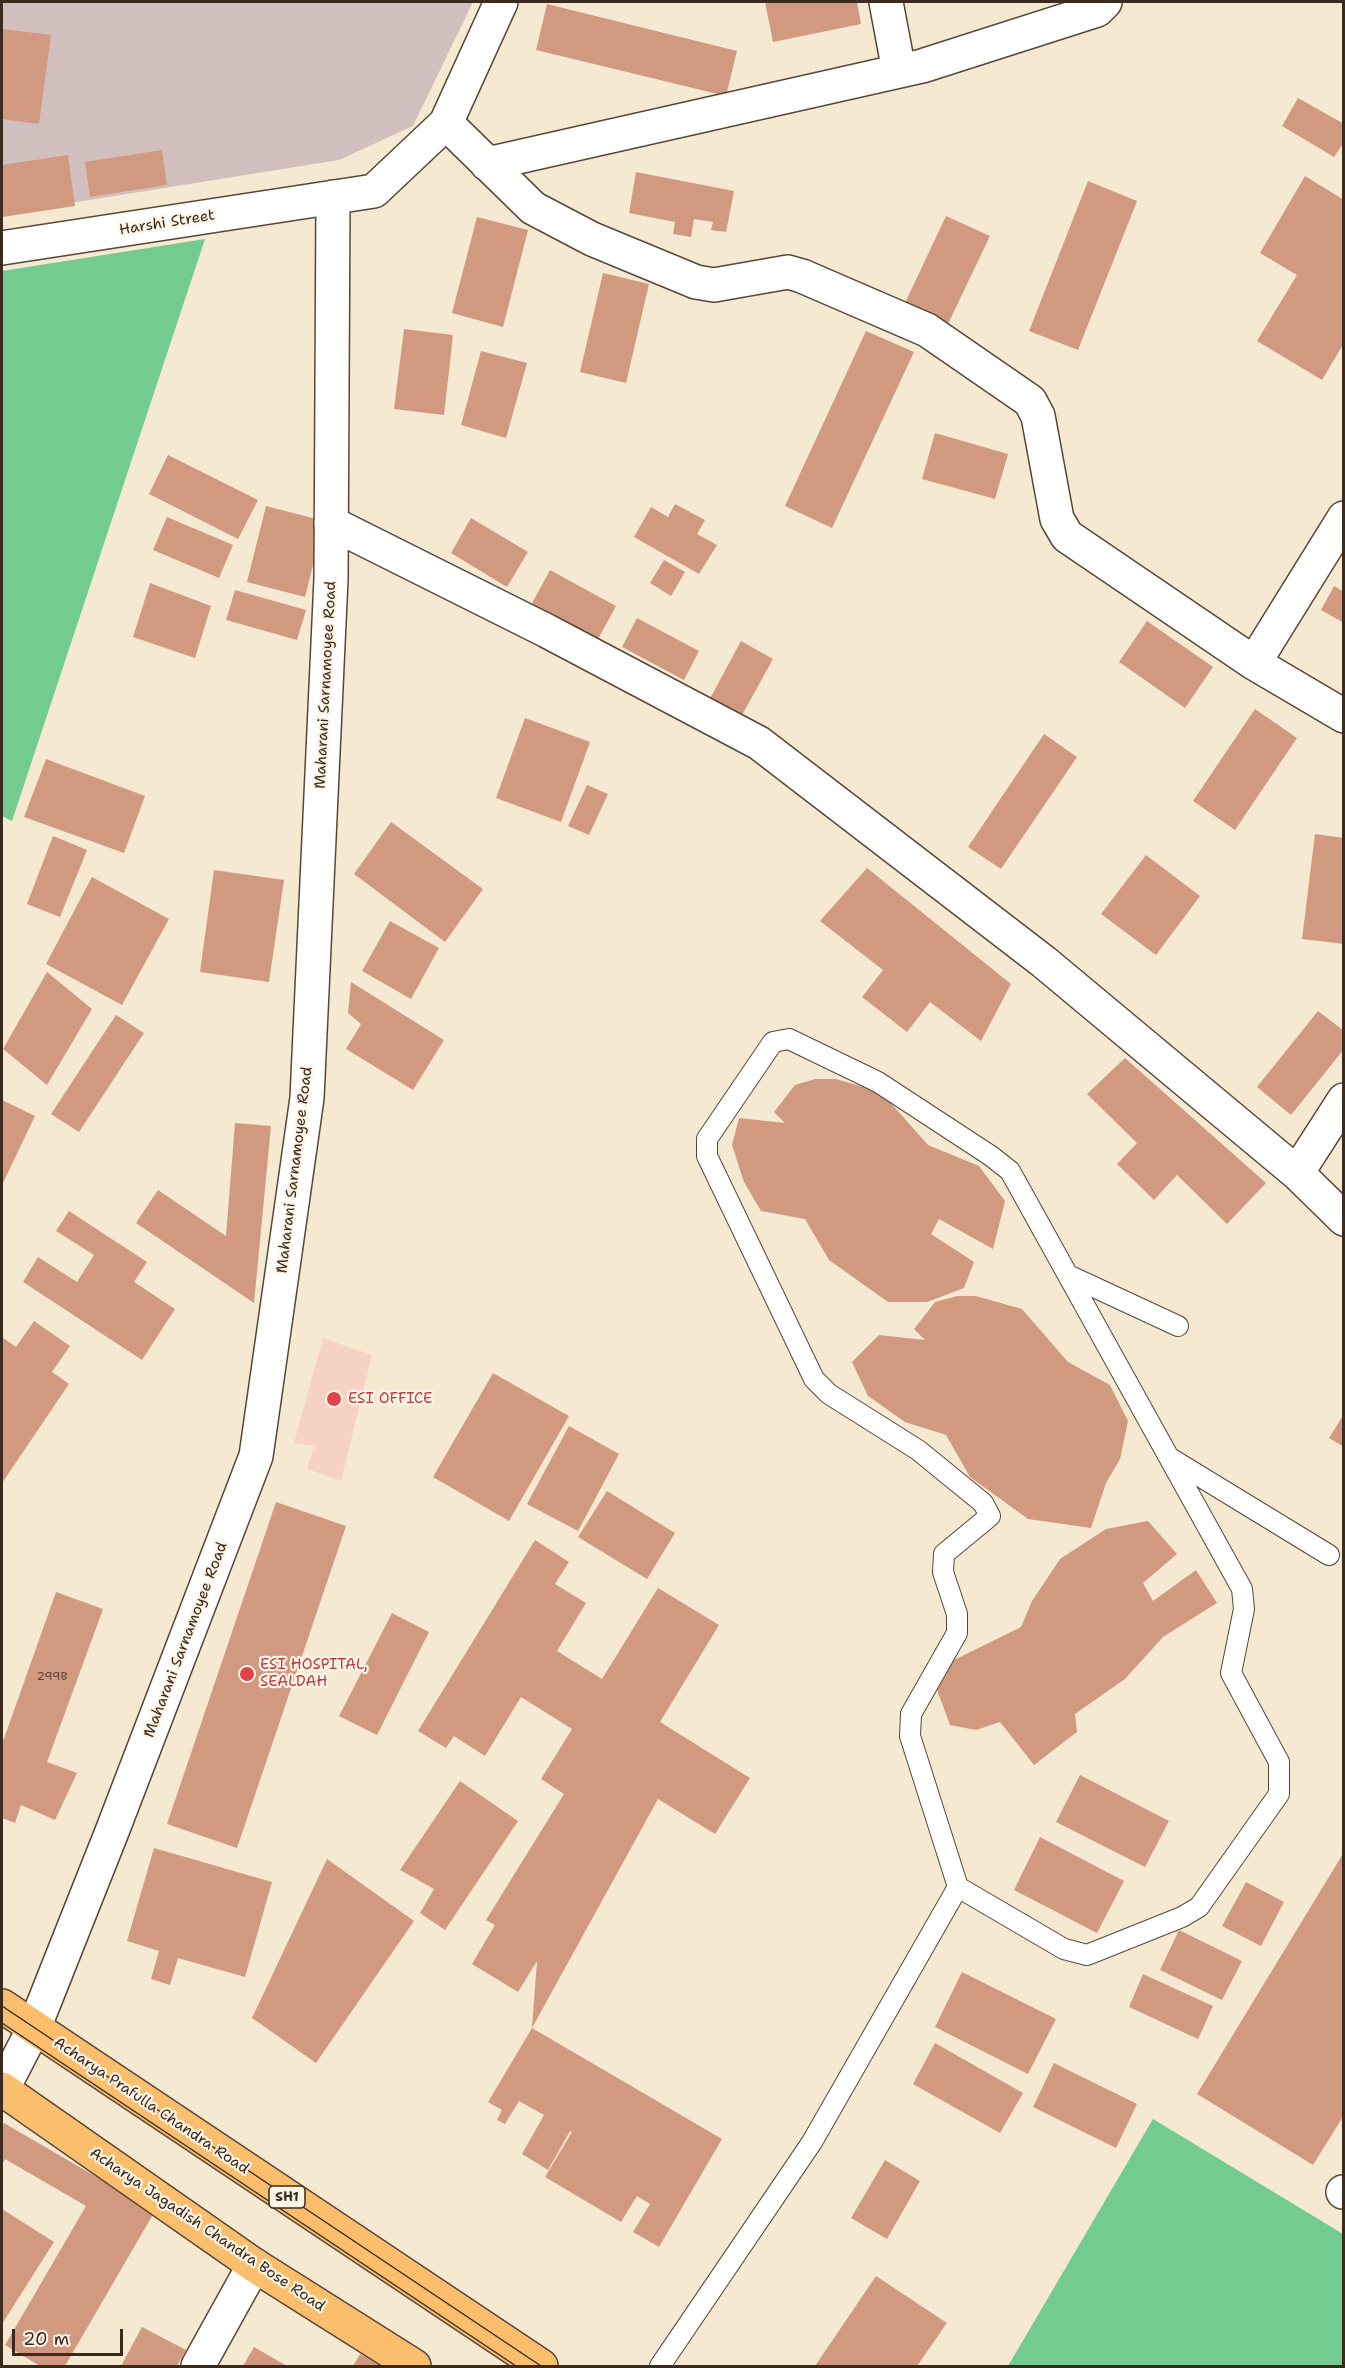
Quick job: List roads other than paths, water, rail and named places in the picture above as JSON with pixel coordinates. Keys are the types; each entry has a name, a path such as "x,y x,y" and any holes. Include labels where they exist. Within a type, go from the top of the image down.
{"main road":[{"name":"Acharya Prafulla Chandra Road","path":"2,2006 541,2367"},
{"name":"Acharya Jagadish Chandra Bose Road","path":"2,2090 254,2265 414,2367"}],"street":[{"path":"501,2 446,123 533,208 592,239 696,282 714,285 788,272 927,330 1030,401 1038,416 1057,519 1067,536 1254,663 1344,716"},
{"path":"886,2 899,71"},
{"path":"487,164 899,71 1097,10 1105,2"},
{"name":"Harshi Street","path":"2,248 374,191 446,123"},
{"name":"Maharani Sarnamoyee Road","path":"2,2090 34,2028 256,1456 307,1098 331,579 333,197"},
{"path":"1254,663 1344,518"},
{"path":"331,523 548,632 759,743 1044,962 1298,1173 1344,1219"},
{"path":"1298,1173 1344,1101"},
{"path":"198,2367 254,2265"}],"lane":[{"path":"789,1039 878,1082 991,1156 1010,1171 1168,1456 1242,1588 1244,1609 1231,1673 1279,1762 1279,1794 1199,1907 1182,1917 1086,1955 1064,1949 958,1887 910,1736 911,1714 957,1633 957,1614 943,1572 944,1554 990,1516 983,1503 918,1449 829,1394 814,1379 707,1156 707,1139 773,1042 789,1039"},
{"path":"1068,1275 1178,1326"},
{"path":"1168,1456 1329,1555"},
{"path":"660,2367 812,2142 958,1887"}],"tram line":[{"path":"2,2006 541,2366"},
{"path":"2,2023 516,2366"}],"place":[{"name":"ESI OFFICE","path":"334,1399"},
{"name":"ESI HOSPITAL, SEALDAH","path":"247,1674"}]}
